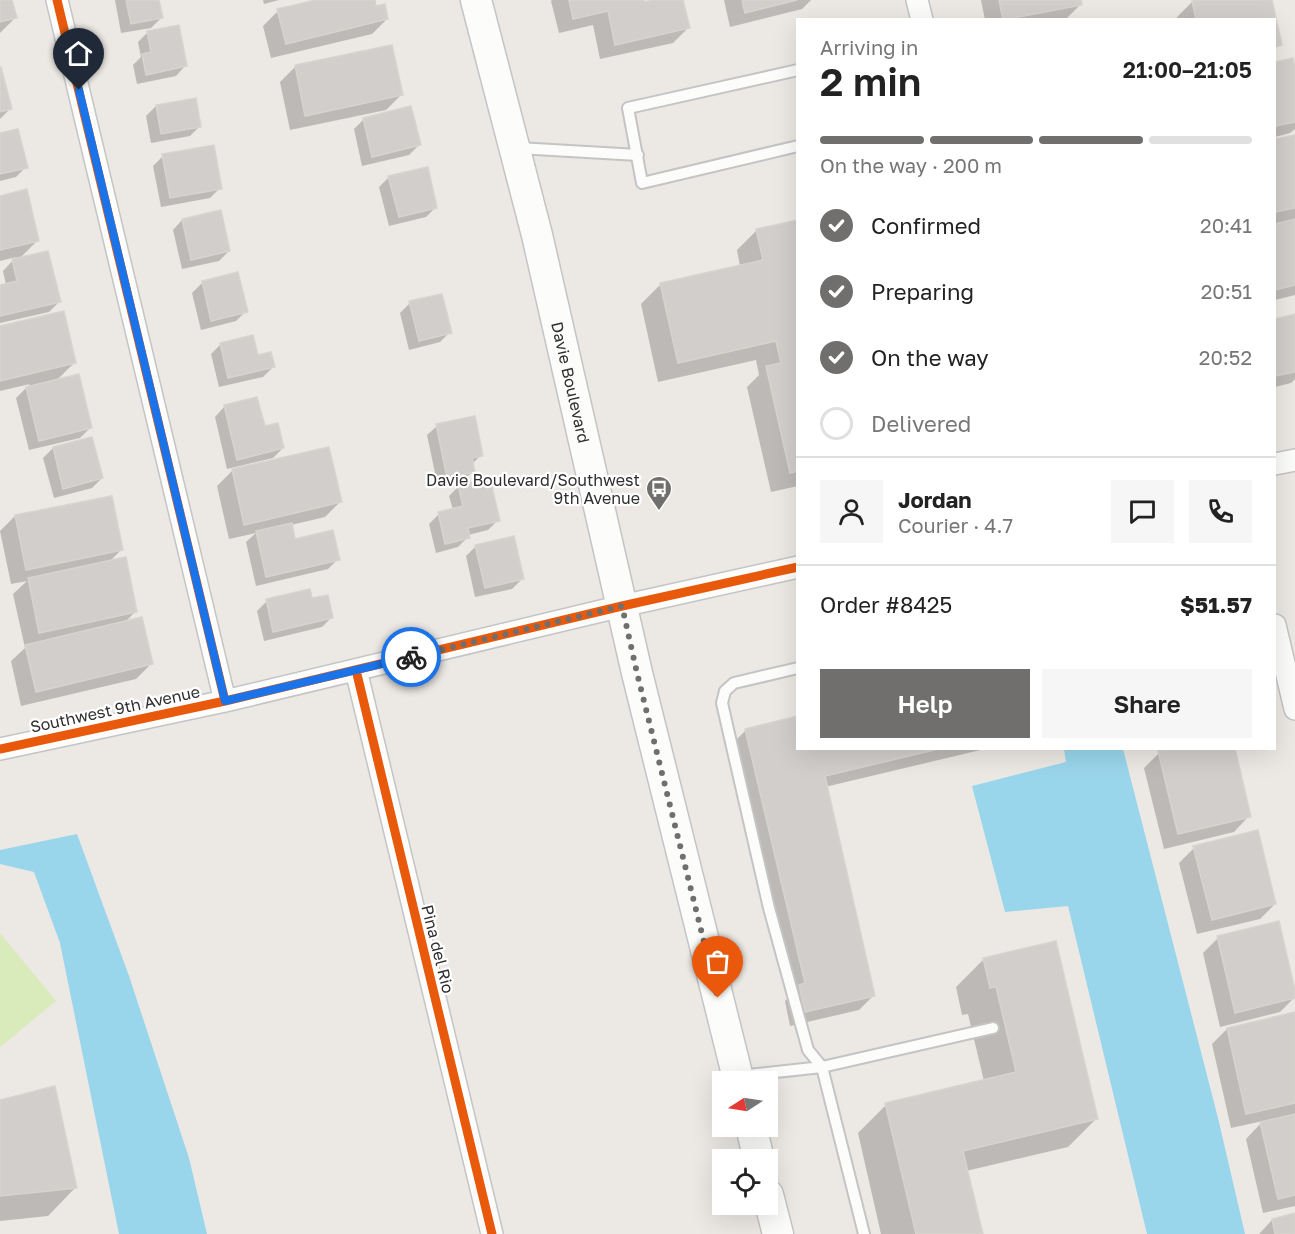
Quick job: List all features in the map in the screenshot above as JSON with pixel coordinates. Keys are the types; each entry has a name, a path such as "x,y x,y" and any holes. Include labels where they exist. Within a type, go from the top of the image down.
{"main road":[{"name":"Davie Boulevard","path":"476,0 540,246 640,684 737,1071"},
{"path":"773,1215 778,1234"}],"street":[{"path":"57,0 225,701"},
{"path":"917,0 922,18"},
{"path":"1276,464 1295,460"},
{"name":"Southwest 9th Avenue","path":"0,749 225,701 622,606 796,567"},
{"path":"1276,629 1295,709"},
{"name":"Pina del Rio","path":"356,670 492,1234"}],"lane":[{"path":"796,70 628,108 642,183 796,146"},
{"path":"515,148 638,155"},
{"path":"796,668 734,683 725,691 722,703 769,908 808,1050 822,1067 864,1234"},
{"path":"778,1073 822,1067 993,1028"}],"green space":[{"path":"0,933 56,1001 0,1047"}],"water":[{"path":"1064,750 1123,750 1218,1118 1245,1234 1147,1234 1068,906 1005,912 972,786 1066,762"},
{"path":"77,834 129,976 189,1158 207,1234 119,1234 60,943 34,872 0,864 0,850"}],"building":[{"path":"0,0 12,0 17,18 0,22"},
{"path":"126,0 159,0 163,18 131,24"},
{"path":"316,0 375,0 376,6 385,4 388,19 286,44 277,9"},
{"path":"569,0 644,0 645,2 683,0 690,28 615,45 608,11 573,19"},
{"path":"742,0 797,0 745,13"},
{"path":"999,0 1081,0 1082,5 1014,18 1003,18"},
{"path":"1272,0 1276,18 1196,18 1192,1"},
{"path":"1276,18 1282,45 1276,47"},
{"path":"179,25 187,66 146,75 142,54 151,52 147,31"},
{"path":"392,45 403,95 305,116 295,65"},
{"path":"1293,58 1295,122 1276,126 1276,62"},
{"path":"0,67 12,109 0,112"},
{"path":"196,98 201,127 161,134 156,105"},
{"path":"411,106 421,145 372,157 363,118"},
{"path":"18,129 28,168 0,174 0,133"},
{"path":"1295,135 1295,208 1276,212 1276,139"},
{"path":"214,145 222,189 170,198 162,154"},
{"path":"428,167 437,208 399,217 388,176"},
{"path":"27,189 39,241 0,250 0,196"},
{"path":"221,210 230,251 191,260 182,219"},
{"path":"1295,219 1295,285 1276,290 1276,224"},
{"path":"796,220 796,472 790,473 766,366 781,363 776,341 678,363 660,283 763,260 756,229"},
{"path":"48,251 61,302 0,316 0,285 17,281 12,259"},
{"path":"238,272 248,312 211,321 202,281"},
{"path":"442,294 452,333 419,341 409,301"},
{"path":"64,311 76,363 0,381 0,326"},
{"path":"1295,314 1295,372 1276,376 1276,319"},
{"path":"253,335 258,355 271,352 275,367 228,378 220,343"},
{"path":"79,374 92,428 39,441 26,387"},
{"path":"257,397 265,426 278,423 284,448 237,460 224,405"},
{"path":"475,416 483,456 472,458 475,472 447,478 436,424"},
{"path":"92,437 103,478 63,489 53,447"},
{"path":"329,447 342,502 244,525 232,469"},
{"path":"490,478 500,521 468,528 470,538 445,544 438,512 463,506 458,485"},
{"path":"112,496 123,550 26,570 15,515"},
{"path":"292,523 295,539 333,530 340,560 266,577 256,531"},
{"path":"514,536 524,579 485,588 475,545"},
{"path":"126,557 137,612 39,633 28,578"},
{"path":"310,589 312,598 328,595 333,618 273,632 266,599"},
{"path":"142,617 153,664 36,692 25,645"},
{"path":"796,716 796,750 935,750 825,776 875,996 805,1012 799,985 805,983 745,729"},
{"path":"1235,750 1251,817 1178,834 1158,751"},
{"path":"1258,830 1276,904 1212,920 1193,846"},
{"path":"1279,921 1295,998 1235,1013 1217,936"},
{"path":"1056,941 1098,1119 963,1151 983,1234 916,1234 885,1103 1016,1072 996,987 990,988 983,958"},
{"path":"1295,1012 1295,1103 1246,1114 1227,1028"},
{"path":"55,1086 77,1188 0,1196 0,1100"},
{"path":"1295,1114 1295,1195 1278,1199 1260,1122"},
{"path":"1295,1213 1295,1234 1275,1234 1272,1219"}],"cycle path":[{"path":"57,0 225,701"},
{"path":"0,749 225,701 622,606 796,567"},
{"path":"356,670 492,1234"}],"way so far":[{"path":"411,657 622,606 718,998"}],"place":[{"name":"Davie Boulevard/Southwest 9th Avenue","path":"659,512"}],"route":[{"path":"79,90 225,701 411,657"}]}
